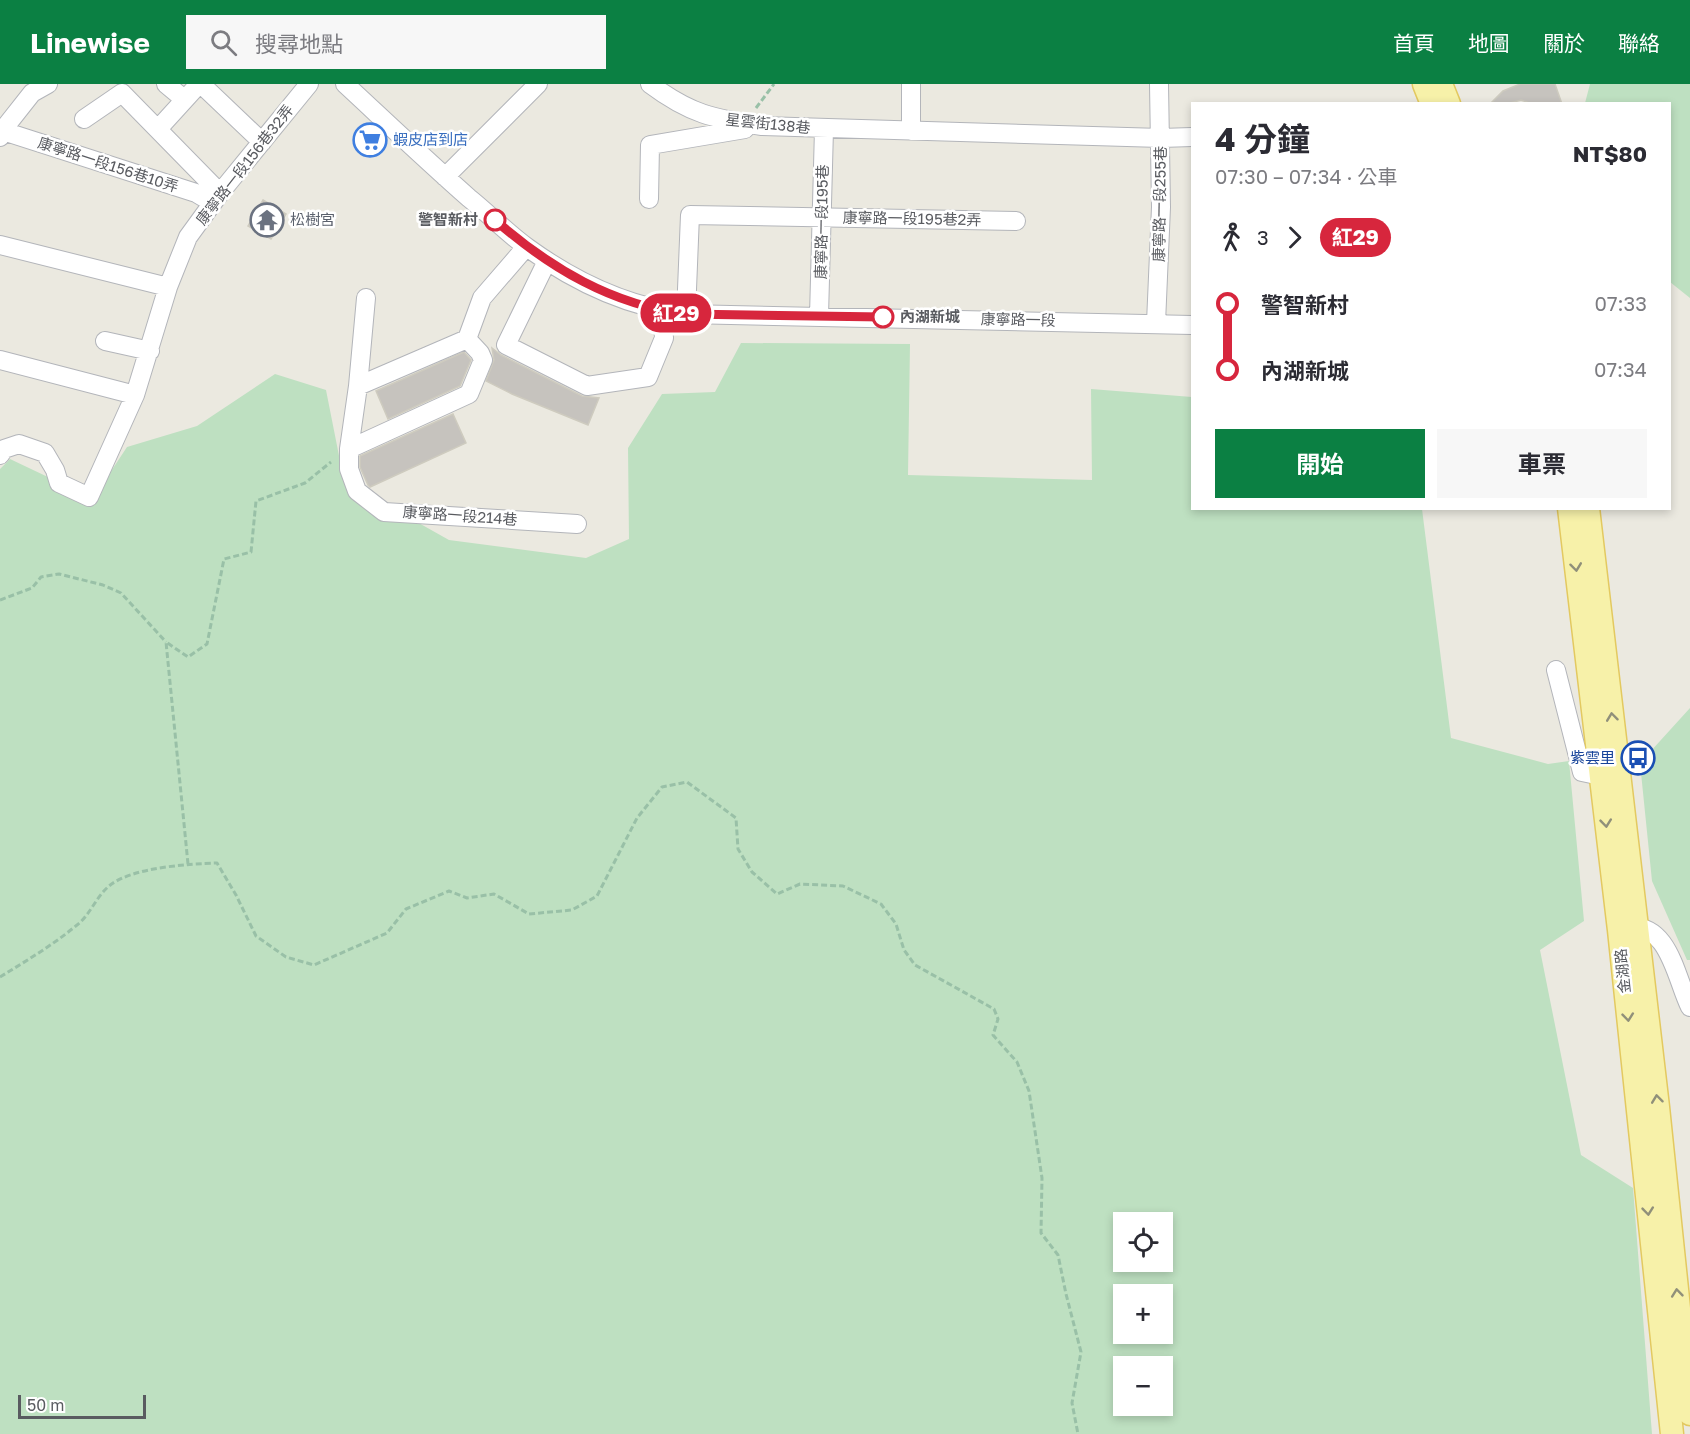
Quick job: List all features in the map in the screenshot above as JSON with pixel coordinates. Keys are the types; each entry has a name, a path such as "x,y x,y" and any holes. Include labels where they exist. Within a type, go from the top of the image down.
{"main road":[{"path":"1424,84 1431,102"},
{"path":"1441,84 1448,102"},
{"name":"金湖路","path":"1569,510 1601,777 1628,928 1690,1414"},
{"name":"金湖路","path":"1588,510 1628,928 1672,1434"}],"street":[{"path":"166,84 184,99"},
{"path":"158,129 200,84 262,142"},
{"name":"康寧路一段156巷32弄","path":"0,455 4,449 19,444 45,453 55,470 58,483 90,497 135,395 168,287 188,237 216,198 309,84"},
{"name":"康寧路一段","path":"345,84 445,177 526,247 546,261 603,292 662,311 686,314 1191,325"},
{"path":"445,177 538,84"},
{"name":"星雲街138巷","path":"650,84 692,111 725,121 753,125 824,129 1191,137"},
{"path":"911,84 911,131"},
{"name":"康寧路一段255巷","path":"1156,323 1161,207 1159,84"},
{"path":"1,133 37,87"},
{"path":"84,119 122,93 158,129 216,198"},
{"path":"650,199 650,145 753,125"},
{"name":"康寧路一段195巷","path":"819,316 824,129"},
{"name":"康寧路一段156巷10弄","path":"1,133 216,198"},
{"name":"康寧路一段195巷2弄","path":"686,314 690,215 1016,221"},
{"path":"0,245 168,287"},
{"path":"358,386 468,339 482,298 526,247"},
{"path":"546,261 506,345 587,386 648,377 664,338 662,311"},
{"name":"康寧路一段214巷","path":"366,298 358,386 349,448 349,469 357,491 384,512 577,524"},
{"path":"349,448 469,394 483,360 468,339"},
{"path":"105,341 150,351"},
{"path":"0,360 135,395"},
{"path":"1556,670 1582,772 1601,777"},
{"path":"1628,928 1655,934 1673,960 1690,1007"}],"path":[{"path":"753,125 774,84"},
{"path":"0,600 32,588 41,577 58,574 103,585 121,593 166,642 188,657 207,644 224,559 251,552 256,501 305,483 349,448"},
{"path":"166,642 188,864"},
{"path":"0,977 47,948 80,923 97,898 110,885 134,874 188,864 217,863 256,936 286,957 314,965 387,933 406,909 449,891 467,898 494,894 529,914 572,910 597,896 637,819 662,787 687,782 736,818 738,849 753,872 777,894 800,884 843,886 881,904 896,924 904,950 915,965 994,1009 998,1019 993,1035 1017,1062 1029,1091 1042,1178 1041,1233 1058,1255 1080,1352 1072,1403 1078,1434"}],"green space":[{"path":"1590,84 1690,84 1690,298 1671,283 1671,102 1585,102"},
{"path":"741,343 910,344 908,475 1092,480 1091,389 1191,397 1191,510 1422,510 1451,738 1548,764 1569,761 1584,921 1540,950 1581,1155 1633,1188 1652,1434 0,1434 0,469 10,459 90,497 96,494 127,447 197,426 275,374 326,390 344,481 449,540 586,558 629,539 628,448 662,394 715,392"},
{"path":"1690,708 1690,960 1687,960 1652,881 1640,763"}],"building":[{"path":"1520,84 1555,84 1561,102 1521,100 1492,102 1503,91"},
{"name":"松樹宮","path":"263,200 286,214 271,239 248,226"},
{"path":"492,348 501,355 582,396 599,398 588,425 486,381 494,360"},
{"path":"464,352 471,360 460,386 388,419 376,391"},
{"path":"453,414 466,443 370,487 368,485 360,467 360,456"}],"bus line":[{"name":"紅29","path":"495,220 546,261 603,292 662,311 686,314 883,317"}],"place":[{"name":"蝦皮店到店","path":"370,140"},
{"name":"松樹宮","path":"267,220"},
{"name":"警智新村","path":"495,220"},
{"name":"內湖新城","path":"883,317"},
{"name":"紫雲里","path":"1638,758"}]}
